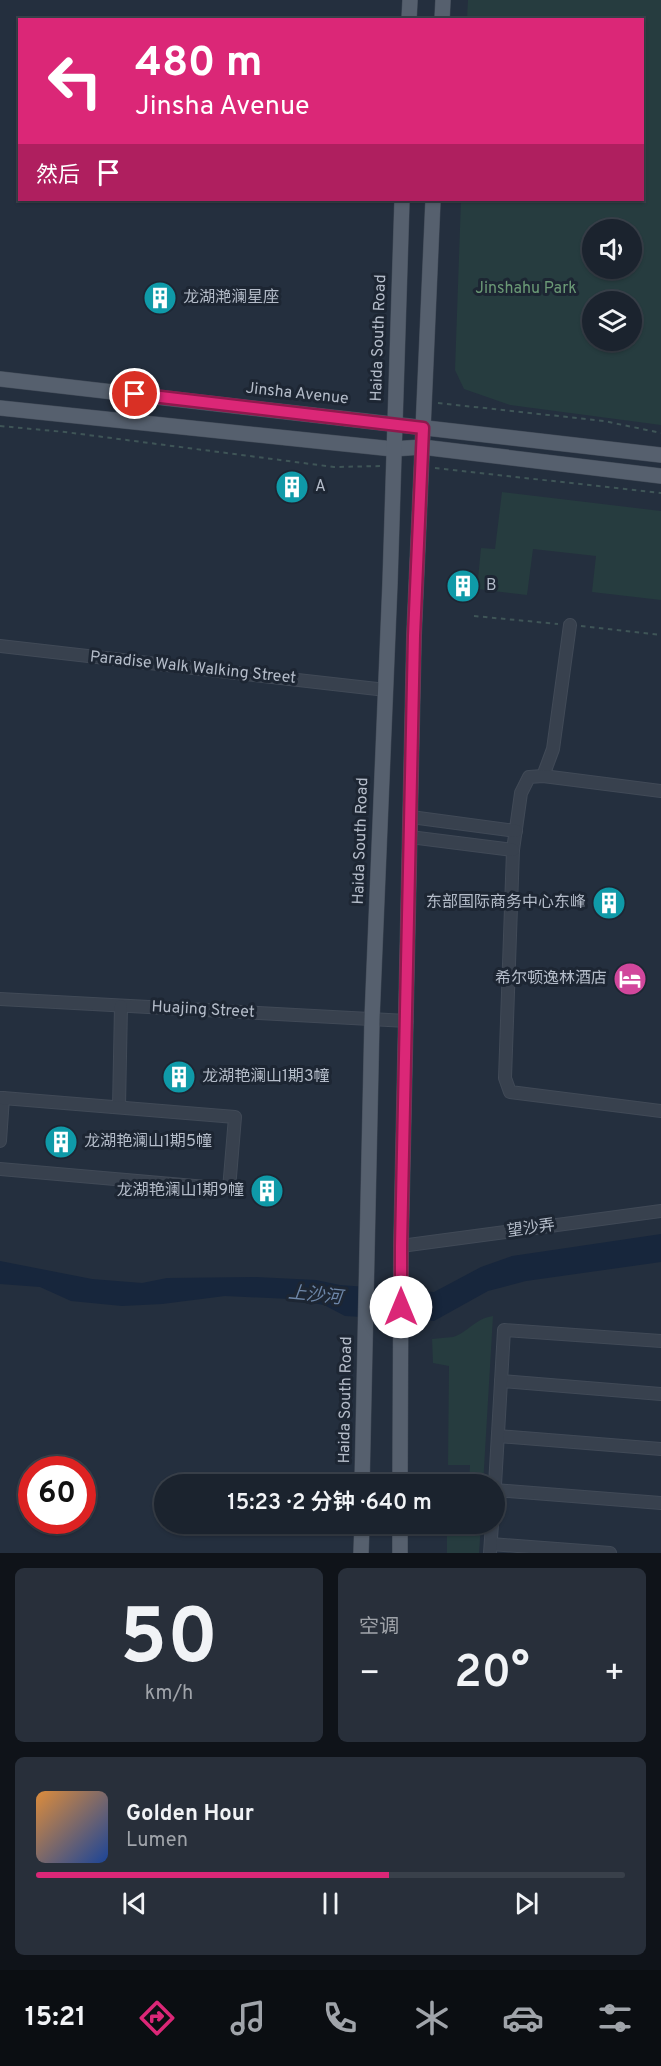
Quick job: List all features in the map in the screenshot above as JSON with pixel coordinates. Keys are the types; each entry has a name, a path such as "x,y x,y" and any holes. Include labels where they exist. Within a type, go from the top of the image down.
{"main road":[{"path":"409,18 410,0"},
{"path":"442,18 443,0"},
{"name":"Haida South Road","path":"362,1474 372,1019 386,690 402,201"},
{"path":"400,1474 401,1246 414,636 433,201"},
{"name":"Jinsha Avenue","path":"0,379 661,455"},
{"path":"0,408 393,449 422,447 661,476"},
{"path":"361,1553 362,1534"},
{"path":"400,1534 400,1553"}],"street":[{"path":"543,776 553,748 570,625"},
{"name":"Paradise Walk Walking Street","path":"0,646 386,690"},
{"path":"661,791 543,776 529,777 521,793 513,850 505,1078 510,1092 661,1111"},
{"path":"411,817 516,831"},
{"path":"410,837 513,850"},
{"name":"Huajing Street","path":"0,999 407,1021"},
{"path":"118,1107 121,1005"},
{"path":"0,1142 1,1098 235,1117 229,1189 0,1169"},
{"name":"望沙弄","path":"401,1246 661,1211"},
{"path":"496,1474 504,1330 661,1341"},
{"path":"501,1382 661,1394"},
{"path":"498,1436 661,1449"},
{"path":"505,1491 661,1503"},
{"path":"491,1548 610,1553"}],"path":[{"path":"424,401 604,421 661,433"},
{"path":"0,426 65,432 334,467 393,466"},
{"path":"422,466 661,493"}],"green space":[{"name":"Jinshahu Park","path":"468,0 661,0 661,425 510,405 464,389 455,370 461,201 644,201 644,18 467,18"},
{"path":"502,492 661,511 661,600 592,592 596,556 533,549 527,595 477,589 481,548 495,549"},
{"path":"493,1316 484,1474 470,1474 470,1465 448,1465 449,1366 433,1363 432,1339 453,1337"},
{"path":"447,1534 480,1534 479,1553 447,1553"}],"water":[{"name":"上沙河","path":"661,1234 661,1262 526,1281 488,1291 434,1321 345,1316 324,1305 290,1299 225,1296 162,1304 122,1306 71,1301 40,1287 0,1284 0,1261 92,1279 142,1283 167,1278 256,1277 316,1280 340,1285 434,1292 481,1267 512,1256"}],"place":[{"name":"龙湖滟澜星座","path":"160,298"},
{"name":"A","path":"292,487"},
{"name":"B","path":"463,586"},
{"name":"东部国际商务中心东峰","path":"609,903"},
{"name":"希尔顿逸林酒店","path":"630,979"},
{"name":"龙湖艳澜山1期3幢","path":"179,1077"},
{"name":"龙湖艳澜山1期5幢","path":"61,1142"},
{"name":"龙湖艳澜山1期9幢","path":"267,1191"}],"route":[{"path":"135,394 423,428 414,636 401,1307"}]}
